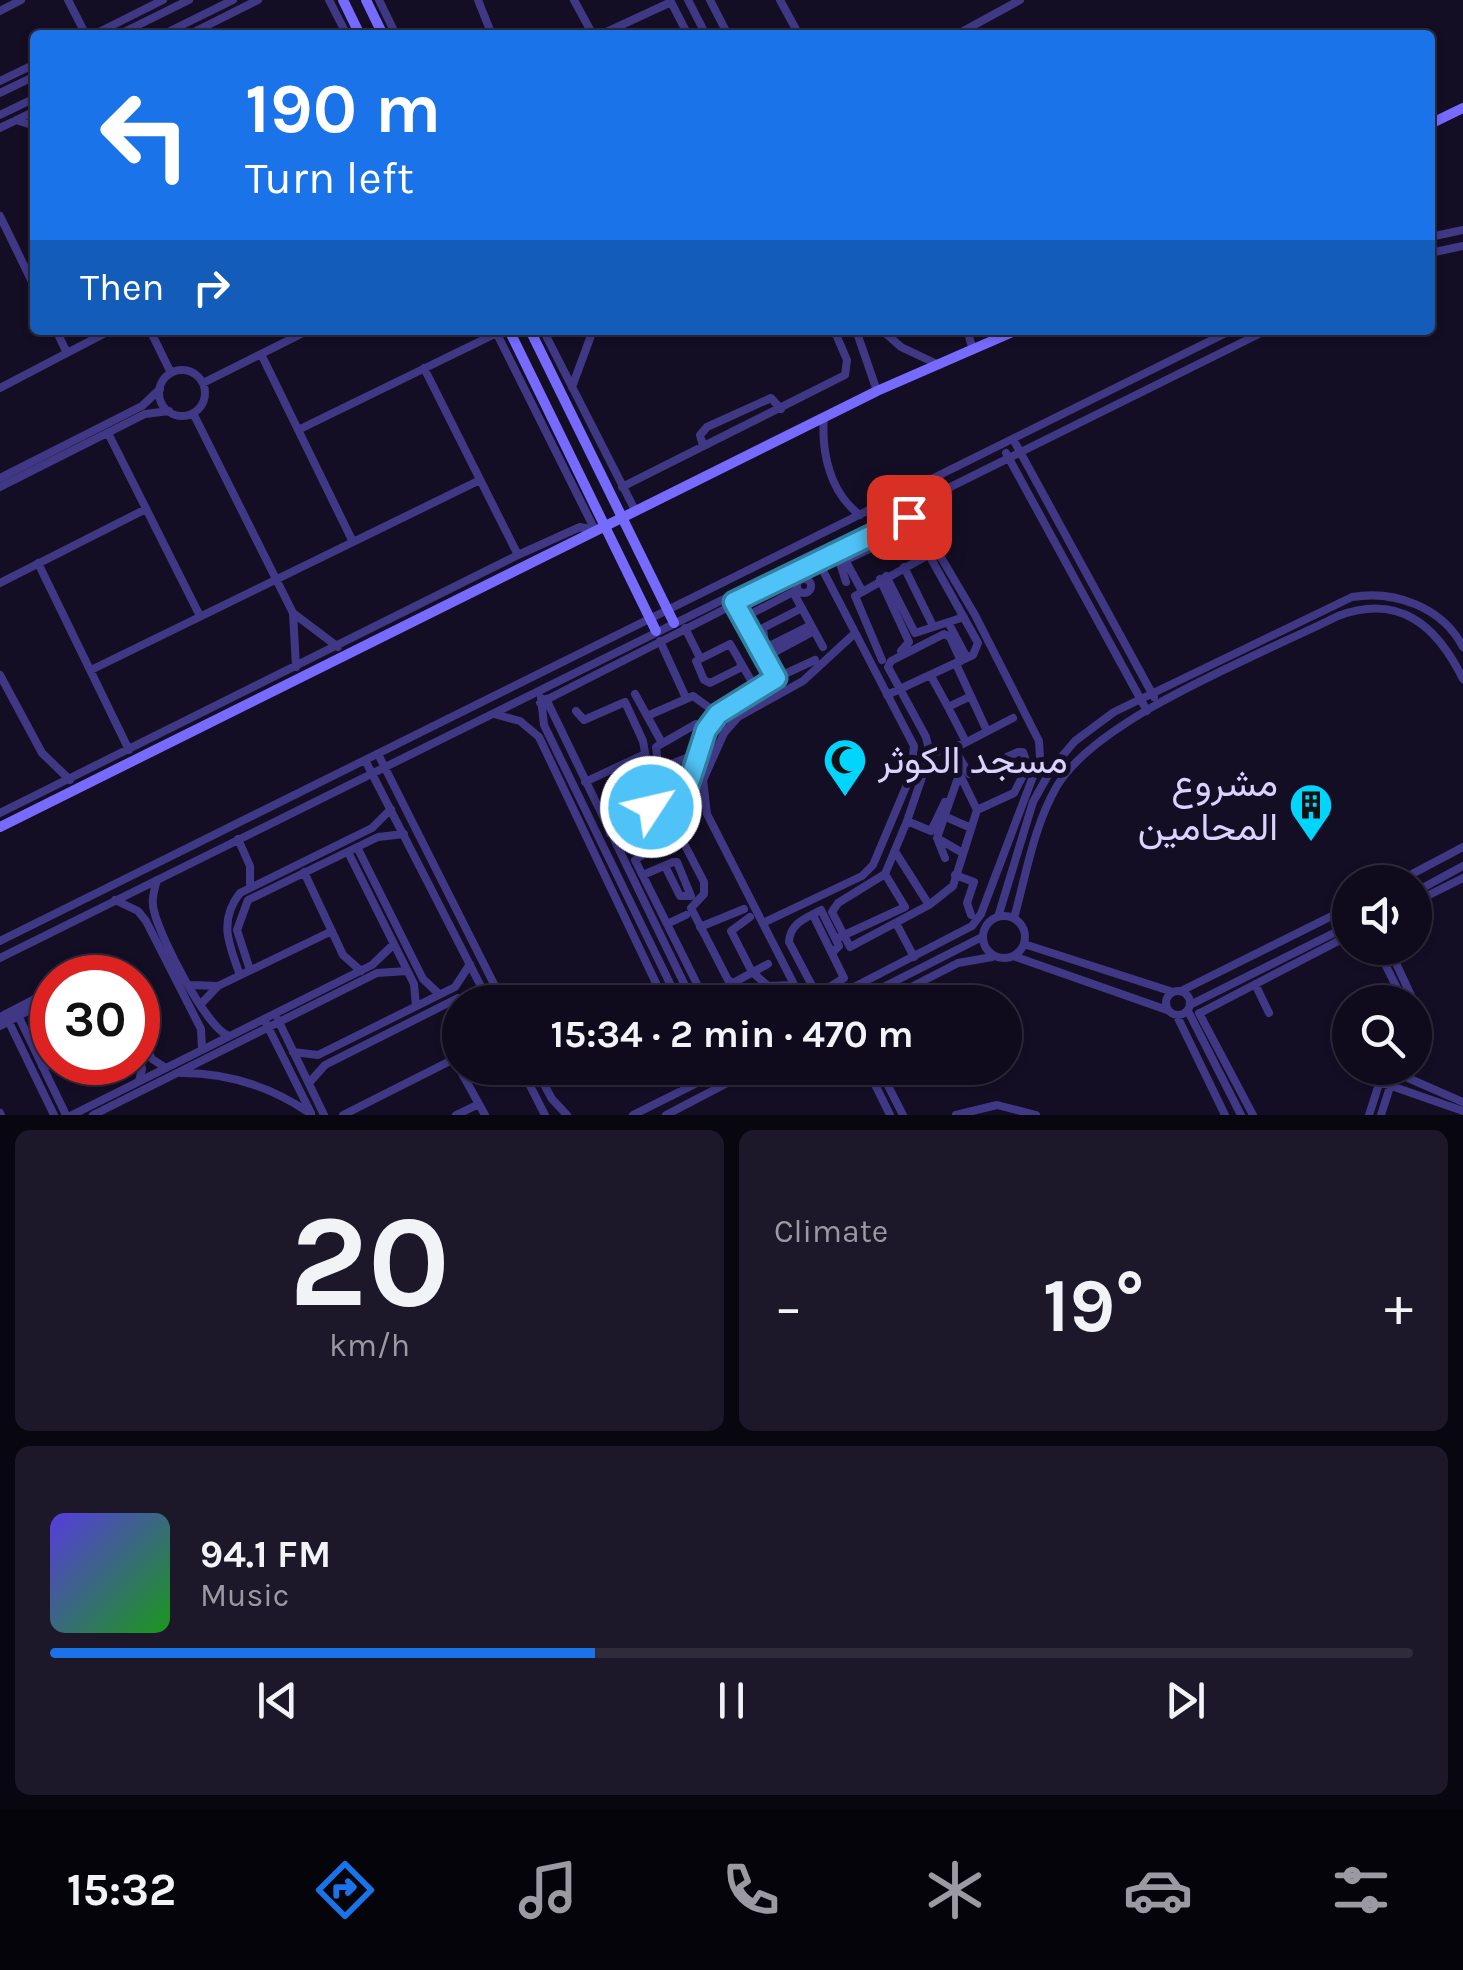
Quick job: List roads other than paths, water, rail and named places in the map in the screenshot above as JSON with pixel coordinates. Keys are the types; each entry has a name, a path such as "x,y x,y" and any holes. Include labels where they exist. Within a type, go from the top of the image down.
{"street":[{"path":"0,11 22,0"},
{"path":"68,0 87,30"},
{"path":"128,30 189,0"},
{"path":"172,30 232,0"},
{"path":"198,30 258,0"},
{"path":"329,0 344,30"},
{"path":"342,0 357,30"},
{"path":"366,0 381,30"},
{"path":"478,0 490,30"},
{"path":"574,0 593,30"},
{"path":"688,0 703,30"},
{"path":"710,0 725,30"},
{"path":"780,0 796,30"},
{"path":"965,30 1020,0"},
{"path":"100,30 157,1"},
{"path":"381,1 394,30"},
{"path":"607,30 670,1 685,30"},
{"path":"0,81 30,66"},
{"path":"0,93 30,78"},
{"path":"0,115 30,100"},
{"path":"1435,122 1463,108"},
{"path":"0,128 30,113"},
{"path":"16,120 30,124"},
{"path":"0,218 30,278"},
{"path":"1435,235 1463,230"},
{"path":"1435,252 1463,246"},
{"path":"58,335 67,353"},
{"path":"0,388 101,335"},
{"path":"152,335 171,373"},
{"path":"203,383 299,335"},
{"path":"298,430 492,335"},
{"path":"502,335 599,528 650,619 686,698"},
{"path":"532,335 667,610 700,658"},
{"path":"546,335 635,510"},
{"path":"572,387 590,335"},
{"path":"622,487 844,375 848,360 836,335"},
{"path":"858,335 878,391"},
{"path":"887,335 900,347 939,364"},
{"path":"968,335 972,350"},
{"path":"0,827 824,417 1006,335"},
{"path":"0,941 1222,335"},
{"path":"680,626 1257,335"},
{"path":"261,354 352,542"},
{"path":"424,368 518,555"},
{"path":"0,478 142,406 171,373 189,371 203,383 203,403 193,414"},
{"path":"160,389 161,401 169,411"},
{"path":"704,446 702,430 722,420 771,398 781,409"},
{"path":"0,487 151,412 193,414"},
{"path":"193,414 292,613 296,667"},
{"path":"824,417 824,452 838,490 860,515"},
{"path":"108,433 200,616"},
{"path":"1013,439 1158,706"},
{"path":"1002,445 1147,711"},
{"path":"91,670 480,480"},
{"path":"0,583 144,510"},
{"path":"0,958 543,688 734,602 900,520 919,520 975,615 1038,741 1038,765 976,914 959,934 859,985"},
{"path":"0,813 518,555 580,527 599,528"},
{"path":"846,582 839,568 845,560 909,530 964,617 978,648 962,661 887,695"},
{"path":"882,660 855,600 861,589 927,556"},
{"path":"845,560 861,589"},
{"path":"762,923 862,876 882,852 914,761 909,732 870,666 818,561"},
{"path":"38,563 129,750"},
{"path":"904,567 933,626"},
{"path":"883,578 914,633 964,617"},
{"path":"870,666 909,642 883,578"},
{"path":"744,618 794,592 824,647"},
{"path":"998,917 1029,813 1044,780 1084,733 1140,699 1332,603 1362,596 1393,597 1422,607 1447,625 1463,647"},
{"path":"902,607 920,599"},
{"path":"734,602 776,678"},
{"path":"802,608 760,630 766,643 775,652 813,628"},
{"path":"1014,918 1042,818 1062,777 1093,744 1147,711 1338,616 1364,610 1390,610 1423,624 1448,648 1463,679"},
{"path":"292,613 338,646"},
{"path":"949,624 970,697 987,731"},
{"path":"794,985 707,814 703,780 715,749 738,716 803,681 854,634"},
{"path":"832,953 839,949 834,907 885,874 930,754 926,737 888,667 891,661 944,634 950,637 962,661"},
{"path":"543,701 658,636"},
{"path":"741,663 710,682 696,664 700,658 730,644 741,663 756,690"},
{"path":"697,754 660,771 643,791 651,807 690,784 706,730 718,714 776,678 815,660"},
{"path":"0,675 42,753 70,780"},
{"path":"929,676 948,707 970,697"},
{"path":"839,937 905,908 929,905 953,886 961,852 978,810 1014,794 1028,766 1026,757 1018,752 974,775 966,770 947,711 929,676"},
{"path":"543,688 544,735 657,985"},
{"path":"635,694 662,743"},
{"path":"646,716 696,696 718,714"},
{"path":"543,701 684,985"},
{"path":"576,711 584,720 624,701 645,754 646,767 606,798 618,826 610,834"},
{"path":"660,771 654,752 662,743 696,724 704,706"},
{"path":"490,714 513,718 544,735 670,985"},
{"path":"930,754 958,746 1013,718"},
{"path":"696,724 706,730"},
{"path":"958,746 960,772 978,810"},
{"path":"378,754 494,985"},
{"path":"585,782 645,754"},
{"path":"365,760 480,985"},
{"path":"621,765 626,786 654,848"},
{"path":"670,768 677,791"},
{"path":"945,858 936,838 960,772"},
{"path":"907,821 931,831 945,802"},
{"path":"663,803 706,888 691,908 730,985"},
{"path":"240,975 226,930 226,916 232,904 250,886 372,828 390,809"},
{"path":"944,816 970,828"},
{"path":"642,823 659,820 666,840 634,858 698,985"},
{"path":"250,970 237,930 241,909 257,894 378,837 404,834"},
{"path":"936,838 961,852"},
{"path":"238,839 250,866 250,886"},
{"path":"1430,865 1463,848"},
{"path":"352,849 414,984 416,1006"},
{"path":"352,849 423,979 439,994"},
{"path":"896,853 929,905"},
{"path":"643,875 665,866 680,864 691,896 680,896 665,866"},
{"path":"250,866 270,876"},
{"path":"1432,883 1463,866"},
{"path":"304,872 343,955 360,971"},
{"path":"885,874 905,908"},
{"path":"956,875 974,882 971,893 976,914"},
{"path":"1432,894 1463,878"},
{"path":"158,879 152,899 155,915 207,1018 229,1036"},
{"path":"953,886 971,893"},
{"path":"813,914 843,981 817,995 789,942 792,929 813,914 821,910 839,937 855,946 896,923 917,887"},
{"path":"116,900 142,915 198,1023 202,1049"},
{"path":"700,926 747,913 731,931 752,972 767,985"},
{"path":"667,924 686,914"},
{"path":"1167,1010 1165,1002 1177,991 1332,916"},
{"path":"995,957 986,949 982,937 987,924 998,917 1014,918 1025,932 1024,944 1013,956"},
{"path":"1324,920 1332,934"},
{"path":"896,923 914,957"},
{"path":"200,1005 218,986 332,931"},
{"path":"887,985 982,937"},
{"path":"1200,1013 1332,939"},
{"path":"1177,1016 1332,939"},
{"path":"277,1018 381,960 394,944"},
{"path":"1024,944 1177,991 1189,1007 1240,1115"},
{"path":"341,980 343,955"},
{"path":"915,985 958,963 1013,956 1167,1010 1177,1016 1225,1115"},
{"path":"293,1052 318,1055 462,981 470,964"},
{"path":"730,982 768,964"},
{"path":"94,1115 266,1023 386,969 407,970"},
{"path":"414,984 423,979"},
{"path":"190,984 218,986"},
{"path":"1254,984 1269,1013"},
{"path":"8,1017 30,1004"},
{"path":"309,1084 325,1065 442,1006"},
{"path":"1189,1007 1200,1013 1253,1115"},
{"path":"8,1017 30,1049"},
{"path":"8,1017 54,1115"},
{"path":"198,1023 207,1018"},
{"path":"277,1018 324,1115"},
{"path":"160,1071 229,1036 266,1023"},
{"path":"266,1023 311,1114"},
{"path":"372,1028 378,1038"},
{"path":"160,1065 166,1068"},
{"path":"343,1115 442,1065"},
{"path":"177,1073 241,1080 281,1095 311,1114"},
{"path":"52,1086 69,1115 131,1085"},
{"path":"471,1085 486,1115"},
{"path":"530,1085 545,1115"},
{"path":"545,1085 567,1115"},
{"path":"684,1085 684,1089"},
{"path":"633,1115 692,1085"},
{"path":"666,1115 723,1085"},
{"path":"875,1085 890,1115"},
{"path":"888,1085 903,1115"},
{"path":"1369,1115 1384,1085"},
{"path":"1380,1115 1385,1085"},
{"path":"1388,1085 1463,1111"},
{"path":"1425,1085 1463,1102"},
{"path":"456,1115 480,1104"},
{"path":"956,1115 997,1105 1036,1115"}],"place":[{"name":"مسجد الكوثر","path":"845,798"},
{"name":"مشروع المحامين","path":"1311,843"}]}
